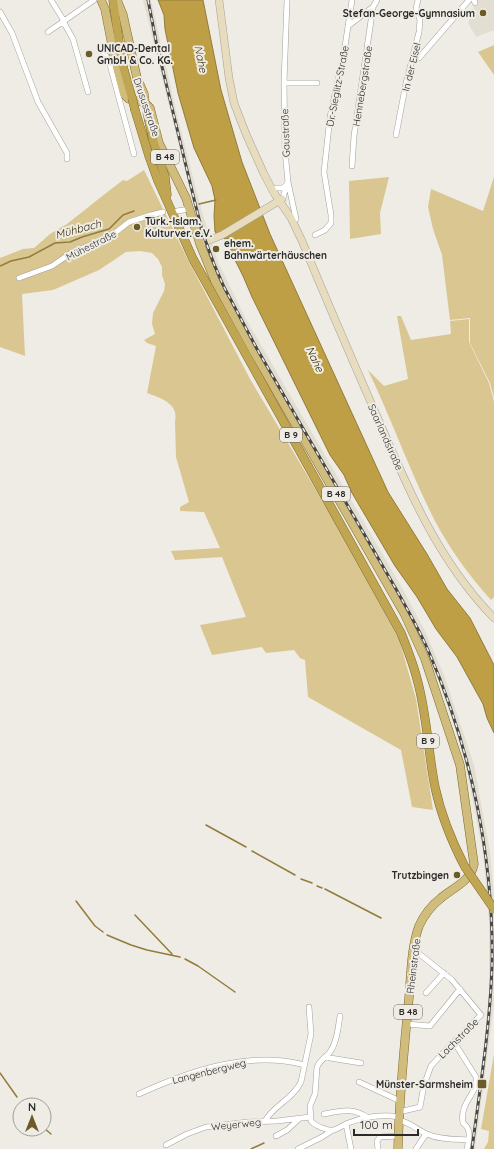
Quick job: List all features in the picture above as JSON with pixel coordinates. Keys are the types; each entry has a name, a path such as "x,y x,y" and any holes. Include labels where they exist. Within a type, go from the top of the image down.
{"highway":[{"name":"B 9","path":"113,0 116,43 124,73 149,156 184,242 204,281 401,633 418,680 425,716 432,773 438,800 452,840 466,867 494,910"},
{"path":"145,103 153,140 165,177 169,205"}],"main road":[{"name":"Drususstraße","path":"117,0 123,15 137,78 144,94 145,103 150,108 162,151 190,209"},
{"path":"219,0 229,78 234,103 264,174 281,200"},
{"path":"100,1 106,9 116,43 114,55 124,94 130,100 145,103"},
{"path":"264,174 276,188 281,200"},
{"path":"200,244 210,240 281,200"},
{"name":"Saarlandstraße","path":"281,200 296,219 302,241"},
{"name":"Saarlandstraße","path":"281,200 302,241 416,505 449,563 467,588 494,618"},
{"name":"B 48","path":"190,209 200,244"},
{"name":"Rheinstraße","path":"200,244 215,281 229,308 386,581 416,637 425,659 458,759 474,857 473,869 466,880 442,897 428,911 420,925 414,951 406,1024 398,1149"}],"street":[{"path":"52,0 73,39 88,92"},
{"path":"48,32 94,0"},
{"name":"Gaustraße","path":"287,0 284,83 285,151 287,183 296,219"},
{"name":"Dr.-Sieglitz-Straße","path":"315,235 325,230 331,223 331,214 324,172 330,117 344,53 352,0"},
{"path":"348,26 373,7 377,0"},
{"name":"In der Eisel","path":"396,135 406,83 419,32 420,20 416,8 418,0"},
{"path":"412,61 419,58 469,0"},
{"name":"Hennebergstraße","path":"352,166 354,136 373,7"},
{"path":"0,12 12,33 38,102 67,152 67,159"},
{"path":"116,43 106,46 103,51 109,60 134,154"},
{"path":"284,83 317,83"},
{"path":"276,188 282,188 287,183"},
{"name":"Gaustraße","path":"281,200 287,183"},
{"path":"281,200 289,195 290,191"},
{"path":"177,211 190,209"},
{"name":"Mühestraße","path":"19,278 52,266 71,253 111,236 129,222 163,212"},
{"name":"Lachstraße","path":"399,1116 420,1107 424,1085 431,1066 481,1015 460,989 444,973 414,951"},
{"path":"426,993 444,973"},
{"path":"406,1024 430,1026 460,989"},
{"path":"265,1121 273,1110 295,1091 301,1082 311,1034 309,1007"},
{"path":"332,1130 313,1124 310,1117 310,1106 315,1094 317,1067 332,1048 335,1041 340,1016"},
{"path":"454,1042 476,1076 474,1090 465,1102 462,1120 469,1132 467,1149"},
{"path":"326,1056 361,1063"},
{"name":"Langenbergweg","path":"139,1094 165,1082 189,1074 245,1061 281,1062 305,1065"},
{"path":"359,1082 400,1101"},
{"path":"324,1114 348,1110 360,1113 368,1118"},
{"path":"298,1149 346,1124 368,1118 384,1116 399,1116 426,1134 445,1139 468,1140"},
{"name":"Weyerweg","path":"166,1145 187,1134 206,1127 221,1124 310,1117"},
{"path":"276,1136 287,1130 299,1119"},
{"path":"346,1124 351,1149"},
{"path":"416,1149 426,1134"},
{"path":"378,1149 377,1141 380,1137 398,1136"}],"shaded area":[{"path":"143,0 151,0 178,119 202,212 218,262 246,319 401,586 424,629 444,675 474,765 490,852 494,896 494,1004 475,1149 470,1149 484,1050 489,993 489,920 483,853 461,746 438,679 419,638 293,416 223,288 207,249 196,215"},
{"name":"Stefan-George-Gymnasium","path":"474,0 494,0 494,30 476,37 468,23 475,4"},
{"path":"494,45 494,75 478,52"},
{"path":"144,170 187,258 250,379 332,517 399,639 416,699 433,810 412,807 401,750 308,697 305,660 300,658 294,650 266,653 262,647 212,655 200,625 246,617 222,557 175,560 171,551 220,548 204,512 180,511 180,507 189,502 176,457 174,410 163,399 147,393 156,346 147,343 144,340 155,334 152,324 153,313 164,291 165,284 162,275 162,267 158,259 152,253 140,251 126,252 99,270 53,290 22,294 25,356 0,347 0,258 23,249 34,248 50,234 67,224 123,180 127,181"},
{"path":"389,177 380,213 381,234 350,239 349,181"},
{"path":"494,177 494,398 490,383 470,343 470,318 450,320 442,255 433,229 428,207 431,189 483,211"},
{"path":"397,316 401,316 411,340 451,334 450,321 469,319 469,342 489,383 494,402 494,597 491,600 460,562 435,521 417,484 368,370 384,386 408,379"},
{"path":"494,1054 494,1149 484,1149 488,1142 489,1131 481,1129"}],"water":[{"name":"Nahe","path":"158,0 203,0 221,90 242,162 270,234 388,492 447,589 470,618 494,665 494,733 487,718 483,704 457,657 436,629 417,597 395,566 352,493 344,475 330,455 231,252 230,238 225,239 215,232 215,200 212,186 194,148 178,93 165,29 164,15"}],"waterway":[{"name":"Mühbach","path":"199,204 216,200"},
{"name":"Mühbach","path":"0,266 11,261 29,257 55,243 70,242 109,229 123,215 134,211"},
{"path":"206,825 246,847"},
{"path":"252,851 295,875"},
{"path":"301,879 312,883"},
{"path":"317,886 322,888"},
{"path":"325,889 381,918"},
{"path":"76,901 95,926 103,932"},
{"path":"135,915 172,954"},
{"path":"107,935 147,950 180,957"},
{"path":"185,959 198,966 235,992"},
{"path":"0,1073 17,1097"},
{"path":"251,1149 264,1143"}],"railway":[{"path":"148,0 157,46 195,203 203,234 214,264 224,287 257,349 421,634 443,688 468,765 484,844 492,925 492,965 489,1011 472,1149"}],"place":[{"name":"Stefan-George-Gymnasium","path":"483,13"},
{"name":"UNICAD-Dental GmbH & Co. KG.","path":"89,54"},
{"name":"Türk.-Islam. Kulturver. e.V.","path":"137,227"},
{"name":"ehem. Bahnwärterhäuschen","path":"216,249"},
{"name":"Trutzbingen","path":"457,875"},
{"name":"Münster-Sarmsheim","path":"482,1084"}]}
